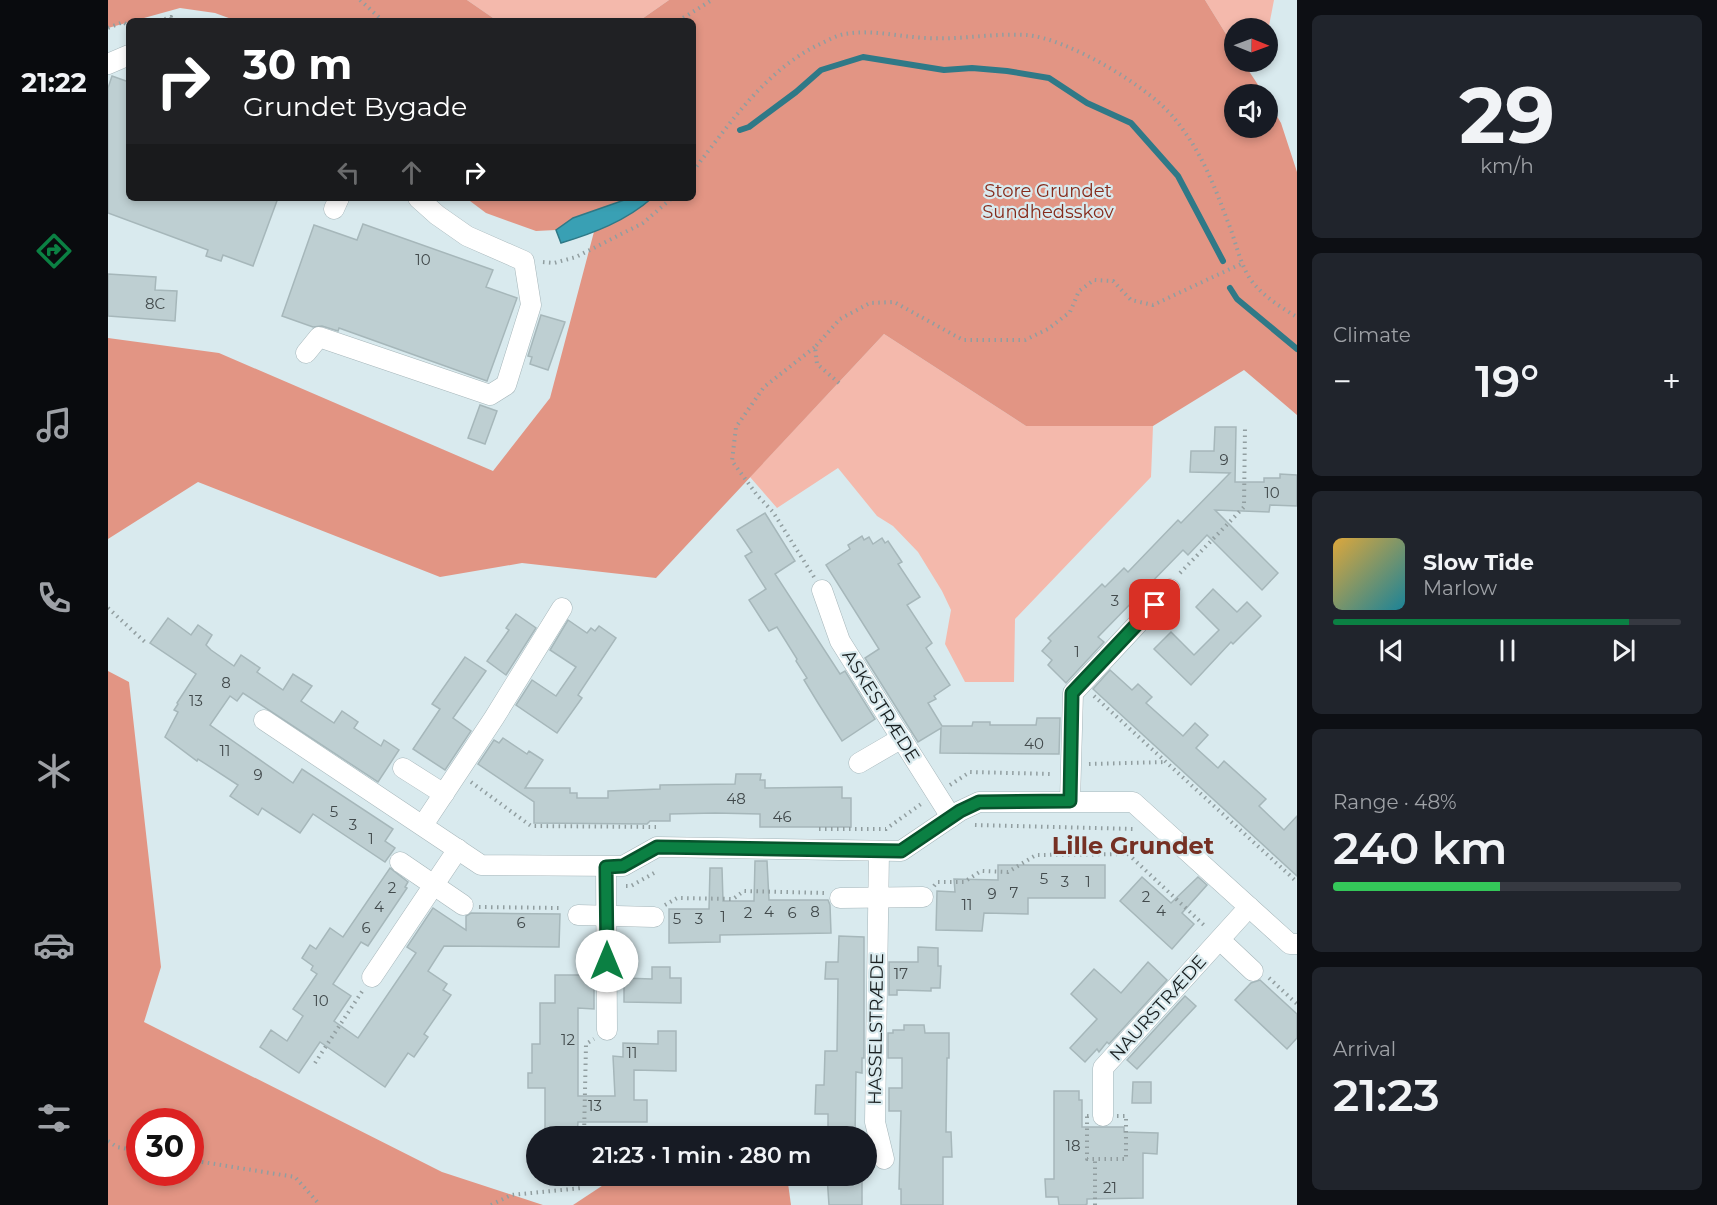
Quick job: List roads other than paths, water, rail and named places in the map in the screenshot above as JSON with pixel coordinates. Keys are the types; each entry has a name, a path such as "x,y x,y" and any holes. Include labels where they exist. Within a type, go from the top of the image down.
{"street":[{"path":"108,64 126,56"},
{"path":"306,353 319,337 490,395 506,385 531,305 524,261 467,236 421,201"},
{"path":"1070,801 1066,769 1072,693 1170,589"},
{"name":"ASKESTRÆDE","path":"822,590 840,641 951,817"},
{"path":"423,825 494,718 562,608"},
{"path":"264,720 481,865 623,866 657,847 901,851 951,817 979,802 1133,802 1290,944 1297,944"},
{"path":"859,763 902,738"},
{"path":"404,768 444,794"},
{"path":"372,977 458,849"},
{"name":"HASSELSTRÆDE","path":"879,851 875,1122 884,1159"},
{"path":"400,862 463,904"},
{"path":"606,867 607,1030"},
{"path":"840,898 922,897"},
{"name":"NAURSTRÆDE","path":"1103,1116 1104,1068 1249,907"},
{"path":"578,915 654,917"},
{"name":"NAURSTRÆDE","path":"1220,940 1253,971"}],"water":[{"path":"621,201 648,201 609,225 561,243 556,230 573,218"}],"waterway":[{"path":"740,130 749,127 821,70 863,57 944,70 972,68 1049,78 1087,103 1131,123 1178,176 1223,261"},
{"path":"1230,288 1237,299 1297,349"}],"district":[{"name":"Lille Grundet","path":"1133,846"}],"park label":[{"name":"Store Grundet Sundhedsskov","path":"1048,201"}]}
